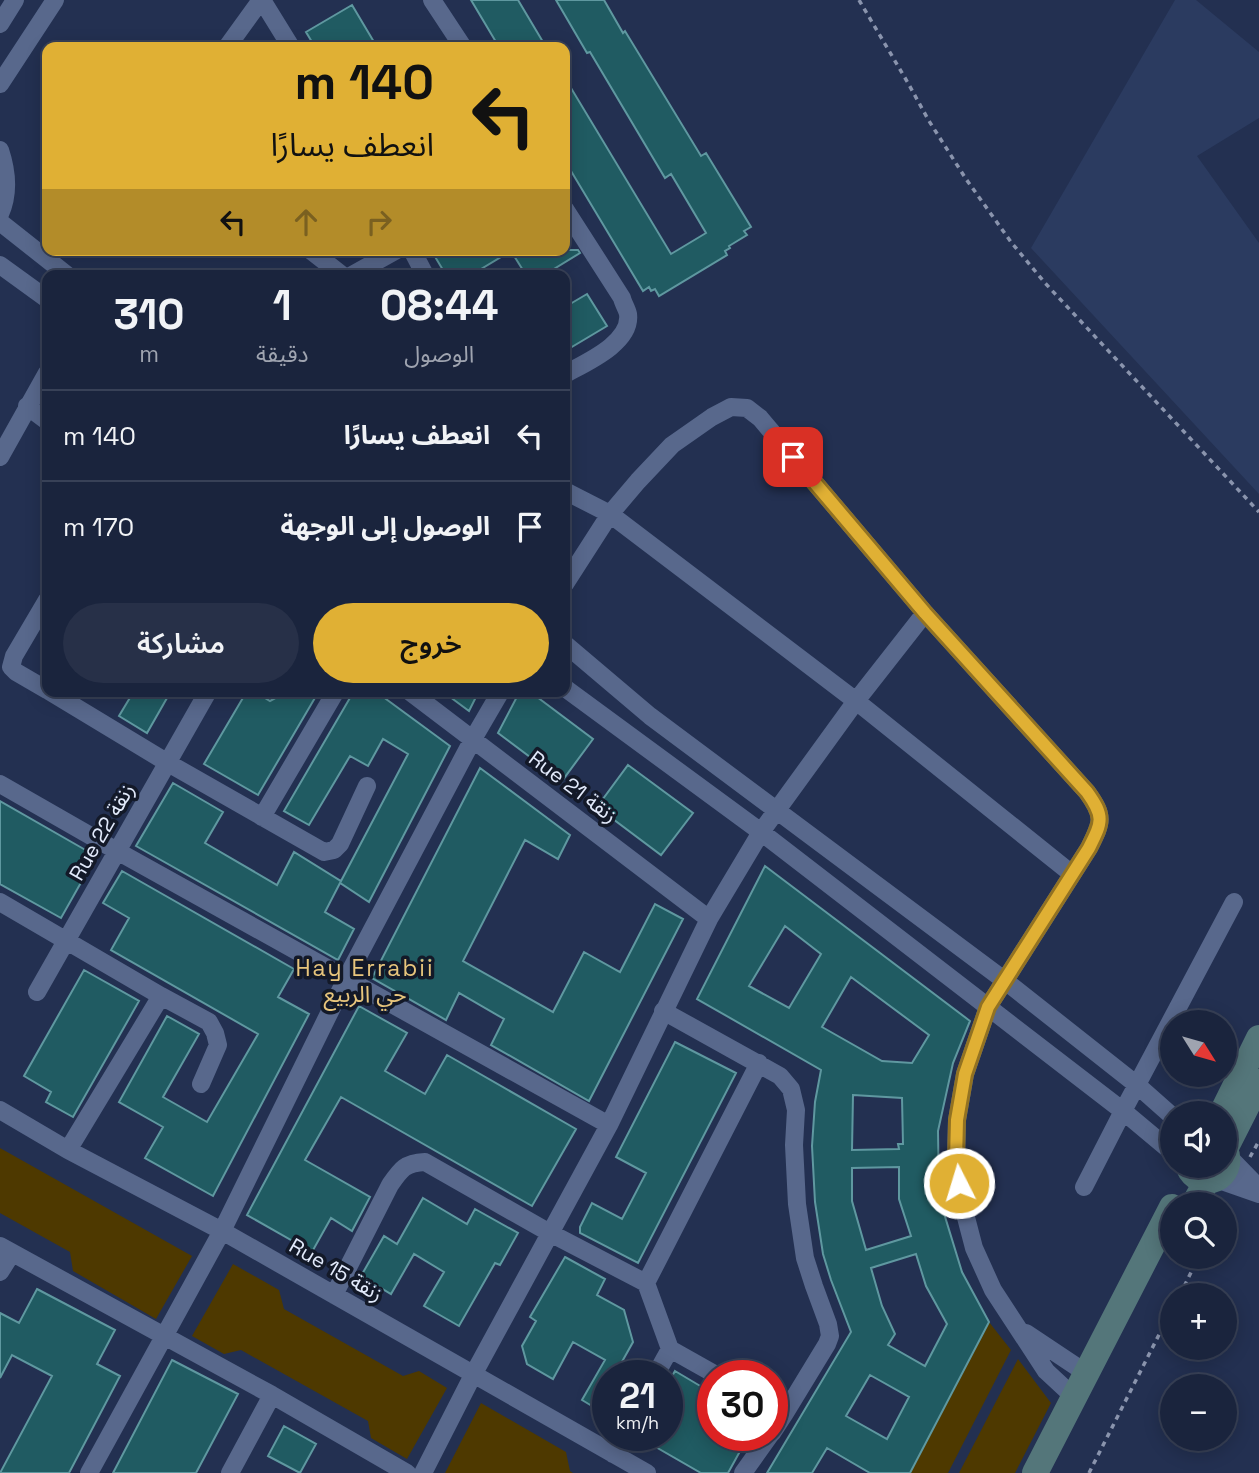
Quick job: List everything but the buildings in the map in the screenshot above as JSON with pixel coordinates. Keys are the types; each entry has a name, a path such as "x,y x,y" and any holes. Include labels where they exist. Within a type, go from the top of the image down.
{"main road":[{"path":"1228,1101 1259,1038"},
{"path":"1237,1120 1259,1082"},
{"path":"1186,1192 1198,1178"},
{"path":"1035,1473 1160,1231"},
{"path":"1053,1473 1160,1268"}],"street":[{"path":"0,24 15,0"},
{"path":"0,84 55,0"},
{"path":"231,42 262,0 287,42"},
{"path":"432,0 460,42"},
{"path":"0,150 6,184 0,215"},
{"path":"570,217 622,299 628,315 620,340 570,371"},
{"path":"0,222 42,255"},
{"path":"44,256 62,270"},
{"path":"318,256 336,270"},
{"path":"361,270 386,256"},
{"path":"0,265 42,295"},
{"path":"0,457 42,381"},
{"path":"27,406 42,417"},
{"path":"570,576 610,514 672,445 731,407 747,408 760,418 925,613 1098,807 1101,820 1089,848 988,1007 965,1074 957,1120 956,1160 963,1206 974,1248 993,1290 1046,1371 1080,1385"},
{"path":"570,494 610,514 856,701 1072,874"},
{"path":"42,608 14,656 11,667 42,687"},
{"path":"423,1473 608,1125 709,919 761,832 856,701 925,613"},
{"path":"570,648 650,716 1004,980 1160,1105"},
{"path":"570,692 761,832 1160,1142"},
{"name":"Rue 22 زنقة","path":"37,992 205,697"},
{"path":"262,817 332,697"},
{"name":"Rue 21 زنقة","path":"417,697 709,919"},
{"path":"89,1473 222,1231 346,979 498,697"},
{"path":"75,698 168,763 324,852 334,850 340,844 367,786"},
{"path":"0,784 608,1125"},
{"path":"0,902 209,1022 218,1045 201,1084"},
{"path":"1084,1186 1234,902"},
{"path":"68,1150 160,996"},
{"path":"663,1011 759,1063 780,1076 791,1089 796,1110 794,1145 797,1204 805,1258 830,1336 788,1398"},
{"path":"646,1283 759,1063"},
{"name":"Rue 15 زنقة","path":"0,1110 68,1150 222,1231 647,1473"},
{"path":"334,1295 400,1170 411,1163 425,1162 646,1283 670,1349 697,1364"},
{"path":"1237,1177 1259,1188"},
{"path":"1233,1178 1259,1194"},
{"path":"0,1272 6,1249 272,1395 407,1473"},
{"path":"1018,1327 1080,1385"},
{"path":"664,1360 670,1349"},
{"path":"230,1473 272,1395"},
{"path":"743,1473 759,1451"}],"path":[{"path":"859,0 936,133 1011,242 1045,283 1259,512"},
{"path":"1089,1473 1160,1333"}],"shaded area":[{"path":"1175,0 1196,0 1259,52 1259,118 1197,156 1259,243 1259,494 1031,248"},
{"path":"0,1148 192,1256 156,1319 73,1271 70,1252 0,1213"},
{"path":"233,1264 279,1290 284,1309 403,1376 419,1371 447,1388 407,1459 371,1438 368,1421 241,1350 224,1354 192,1336"},
{"path":"989,1322 1011,1350 948,1473 910,1473"},
{"path":"1018,1359 1051,1403 1015,1473 959,1473"},
{"path":"481,1403 566,1452 570,1471 573,1473 445,1473"}],"district":[{"name":"Hay Errabii حي الربيع","path":"365,981"}],"route":[{"path":"793,457 925,613 1087,792 1098,807 1101,820 1089,848 988,1007 965,1074 957,1120 956,1160 959,1183"}]}
